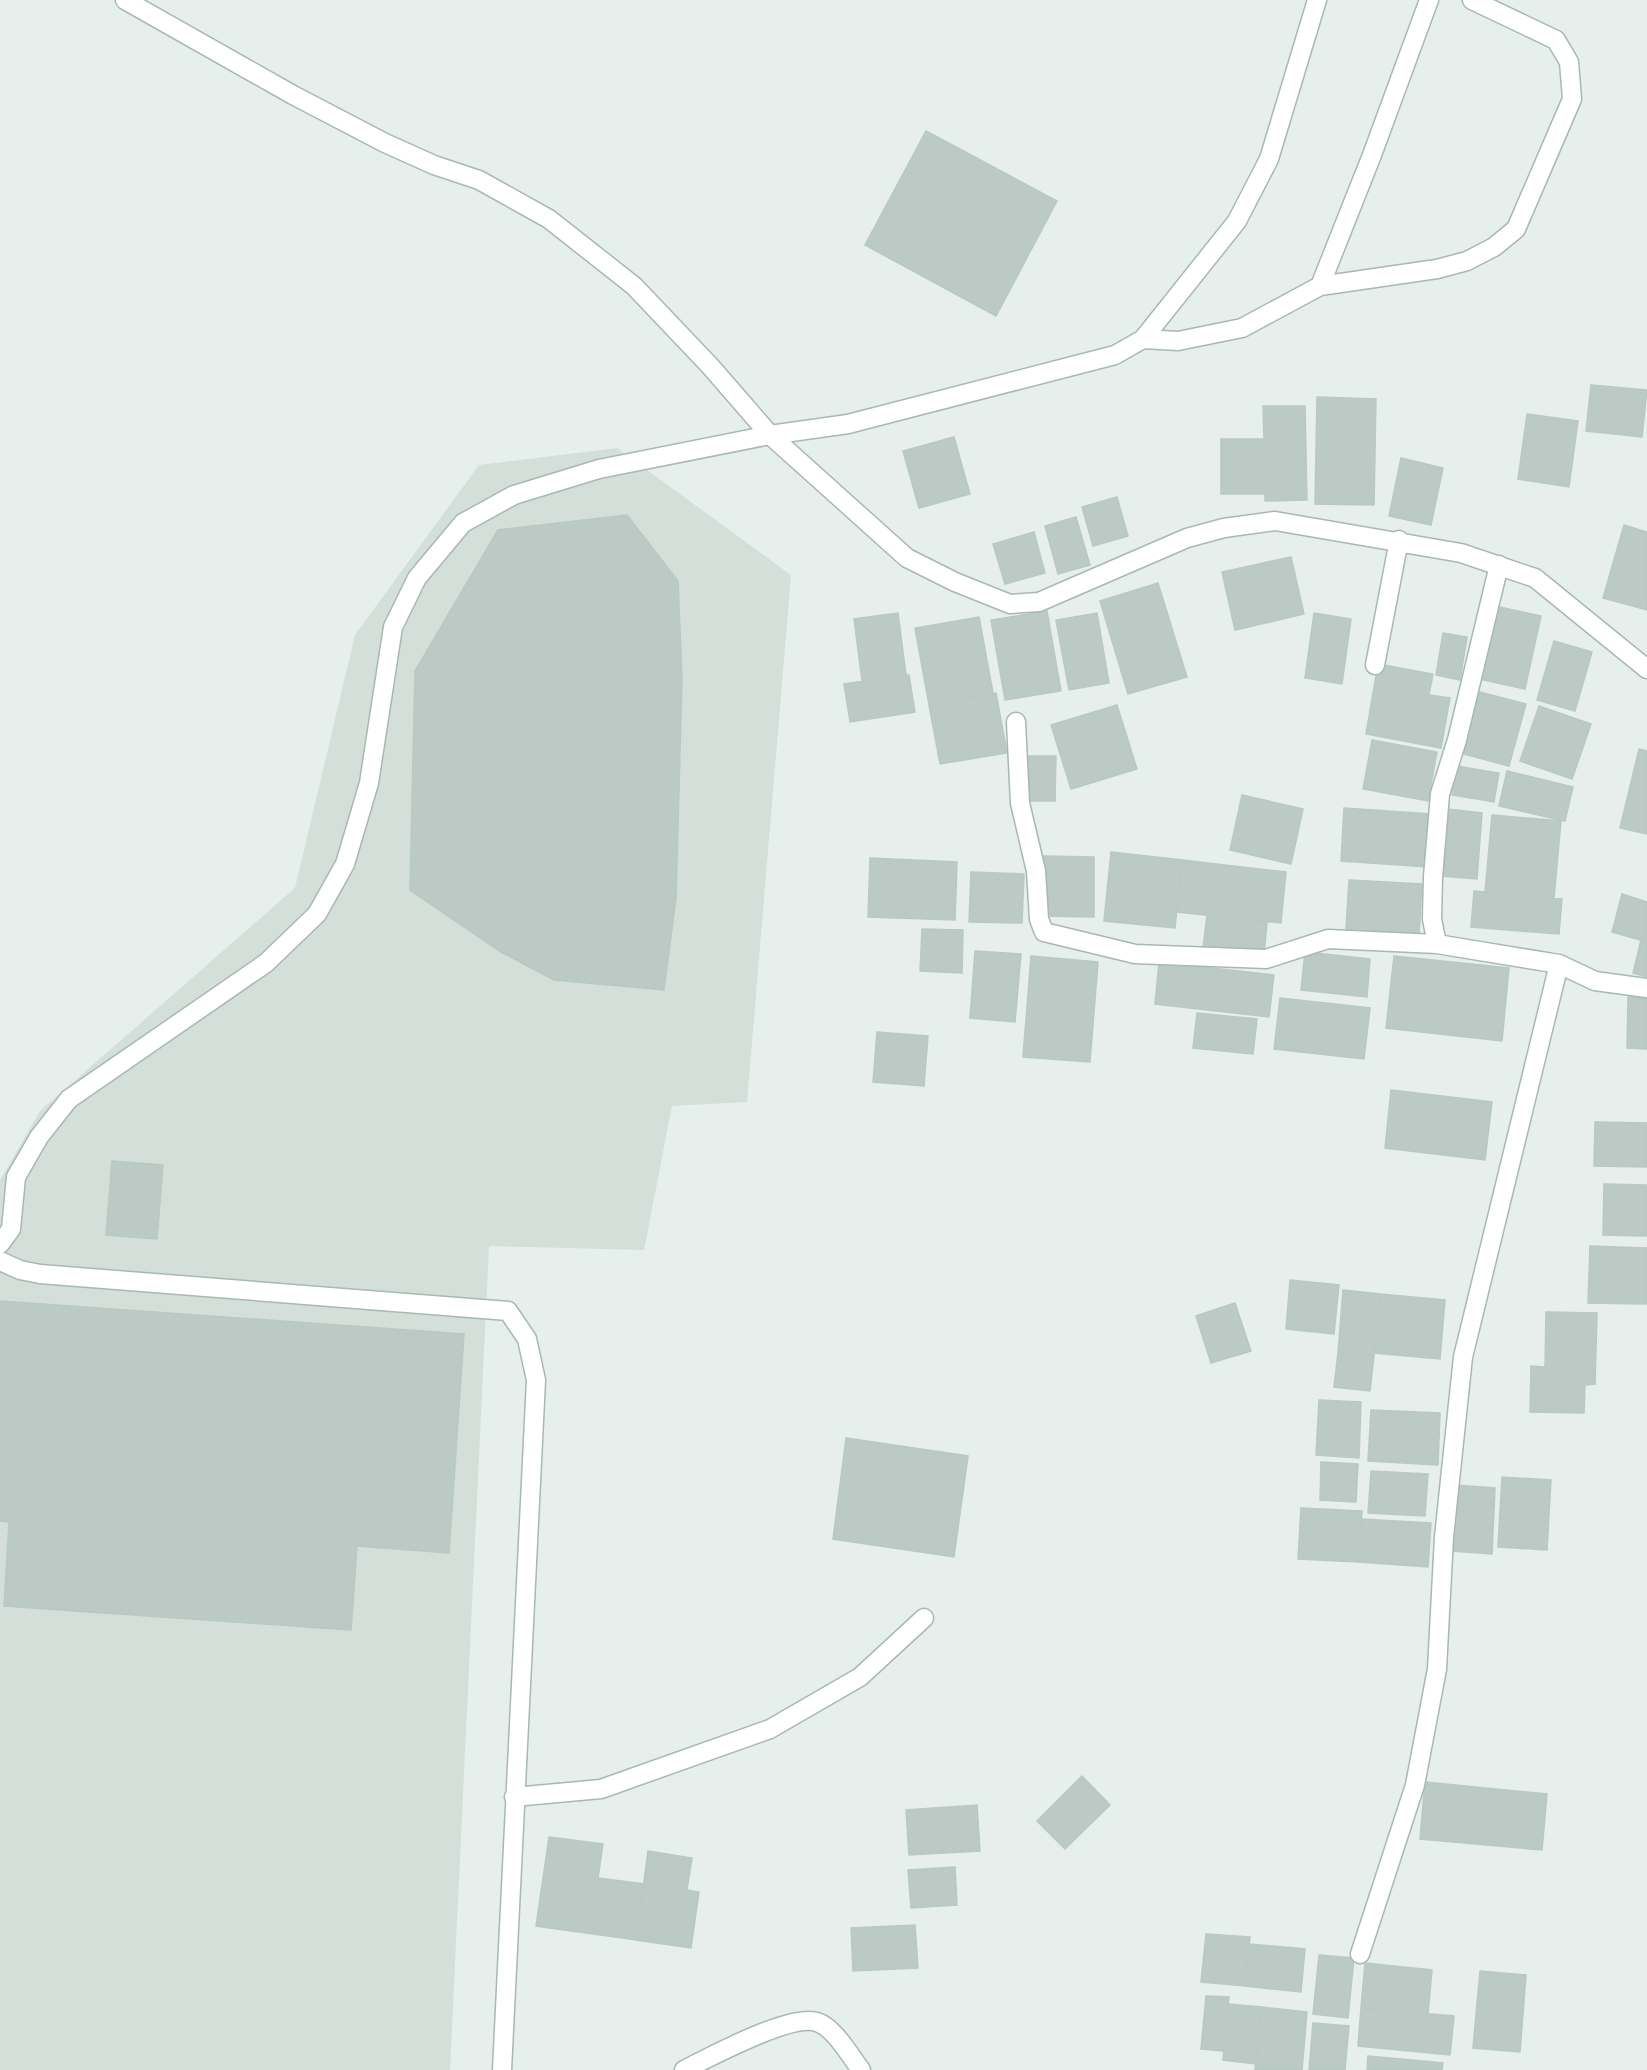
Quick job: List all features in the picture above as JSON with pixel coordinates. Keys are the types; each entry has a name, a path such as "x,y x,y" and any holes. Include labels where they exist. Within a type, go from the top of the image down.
{"street":[{"path":"124,0 385,144 434,165 479,180 549,219 634,286 711,367 770,435 907,558 955,582 1010,604 1039,602 1187,538 1224,528 1275,521 1400,540 1461,553 1535,578 1647,669"},
{"path":"0,1244 11,1229 16,1177 39,1137 69,1099 266,963 316,914 345,864 369,783 393,627 417,578 463,523 514,495 599,469 770,435 848,424 1115,355 1143,339 1237,221 1269,159 1317,0"},
{"path":"1320,286 1429,0"},
{"path":"1143,339 1178,341 1242,328 1320,286 1437,269 1467,261 1494,247 1516,229 1572,99 1571,70 1556,40 1472,0"},
{"path":"1375,665 1400,540"},
{"path":"1437,944 1432,919 1440,794 1460,728 1499,565"},
{"path":"1016,722 1020,803 1036,872 1039,919 1044,932 1135,954 1266,959 1328,939 1437,944 1559,964 1595,981 1647,988"},
{"path":"1360,1954 1415,1785 1437,1669 1444,1537 1463,1357 1559,964"},
{"path":"0,1261 20,1270 40,1274 508,1311 527,1339 536,1380 502,2070"},
{"path":"514,1797 601,1789 770,1729 860,1677 924,1618"},
{"path":"684,2070 716,2053 796,2021 818,2022 828,2029 861,2070"}],"shaded area":[{"path":"617,448 791,575 747,1102 672,1106 644,1250 489,1246 450,2070 0,2070 0,1180 40,1111 295,888 355,635 479,465"}],"building":[{"path":"926,131 1057,201 996,316 865,245"},
{"path":"1591,385 1647,390 1642,437 1586,431"},
{"path":"1317,397 1376,399 1374,505 1315,504"},
{"path":"1263,406 1305,406 1307,500 1265,501 1265,494 1221,494 1221,439 1264,439"},
{"path":"1527,414 1578,421 1569,487 1518,479"},
{"path":"954,437 970,494 919,508 903,451"},
{"path":"1401,458 1443,468 1431,525 1389,516"},
{"path":"1117,497 1128,536 1093,546 1082,507"},
{"path":"627,515 678,581 682,679 676,898 664,990 554,980 501,952 410,890 415,671 498,530"},
{"path":"1076,517 1090,565 1058,574 1045,526"},
{"path":"1624,525 1647,532 1647,610 1603,598"},
{"path":"1034,532 1045,573 1005,584 993,544"},
{"path":"1291,557 1304,614 1235,630 1222,572"},
{"path":"1158,583 1187,677 1128,694 1100,601"},
{"path":"1495,606 1541,616 1525,689 1479,679"},
{"path":"1047,611 1061,691 1005,700 991,620"},
{"path":"898,613 906,675 862,681 854,619"},
{"path":"1097,613 1109,683 1069,690 1056,620"},
{"path":"1314,613 1351,619 1342,684 1305,678"},
{"path":"979,617 993,693 929,705 915,628"},
{"path":"1443,633 1467,637 1460,680 1436,675"},
{"path":"1554,641 1592,652 1575,711 1537,700"},
{"path":"1378,664 1433,674 1429,695 1450,698 1441,748 1366,734"},
{"path":"909,675 915,712 850,722 844,684"},
{"path":"1476,691 1526,704 1509,766 1460,753"},
{"path":"996,693 1007,753 940,764 929,705"},
{"path":"1117,705 1137,769 1071,789 1051,725"},
{"path":"1539,706 1591,724 1572,779 1520,761"},
{"path":"1372,740 1437,752 1428,801 1363,789"},
{"path":"1639,749 1647,751 1647,834 1620,828"},
{"path":"1025,756 1056,756 1055,801 1024,801"},
{"path":"1456,766 1499,773 1494,802 1452,795"},
{"path":"1507,771 1573,787 1565,821 1499,806"},
{"path":"1242,795 1303,809 1291,864 1230,850"},
{"path":"1344,808 1431,814 1428,867 1341,861"},
{"path":"1447,809 1482,813 1477,879 1441,876"},
{"path":"1492,815 1561,821 1554,898 1485,892"},
{"path":"1111,852 1182,860 1175,928 1104,921"},
{"path":"1042,856 1094,857 1094,917 1041,916"},
{"path":"870,858 957,862 955,920 868,917"},
{"path":"1182,860 1286,872 1281,923 1177,912"},
{"path":"971,872 1024,874 1022,923 969,922"},
{"path":"1349,880 1422,884 1419,935 1346,930"},
{"path":"1474,891 1562,899 1559,934 1471,927"},
{"path":"1622,894 1647,902 1647,942 1612,932"},
{"path":"1207,915 1267,922 1264,955 1203,948"},
{"path":"922,929 963,930 962,973 920,971"},
{"path":"1641,940 1647,942 1647,977 1633,973"},
{"path":"975,951 1021,954 1015,1022 970,1018"},
{"path":"1305,952 1370,959 1367,997 1301,990"},
{"path":"1031,956 1098,962 1090,1062 1023,1057"},
{"path":"1394,956 1509,968 1502,1041 1386,1028"},
{"path":"1159,962 1274,975 1269,1017 1155,1004"},
{"path":"1628,997 1647,998 1647,1049 1627,1048"},
{"path":"1280,998 1370,1008 1364,1059 1274,1049"},
{"path":"1197,1013 1257,1019 1253,1054 1193,1048"},
{"path":"877,1032 928,1036 924,1086 873,1082"},
{"path":"1391,1090 1492,1102 1485,1160 1385,1148"},
{"path":"1595,1122 1647,1123 1647,1167 1594,1166"},
{"path":"112,1161 163,1165 157,1239 106,1235"},
{"path":"1604,1184 1647,1185 1647,1236 1603,1235"},
{"path":"1590,1246 1647,1248 1647,1304 1588,1303"},
{"path":"1290,1280 1339,1285 1334,1334 1286,1329"},
{"path":"1343,1290 1380,1294 1374,1356 1338,1353"},
{"path":"1380,1294 1445,1300 1440,1359 1374,1353"},
{"path":"0,1301 464,1334 449,1553 357,1546 351,1630 4,1606 9,1522 0,1521"},
{"path":"1235,1303 1251,1351 1211,1363 1196,1316"},
{"path":"1546,1312 1597,1313 1595,1384 1585,1385 1584,1413 1530,1412 1531,1366 1545,1367"},
{"path":"1338,1353 1374,1356 1370,1391 1334,1387"},
{"path":"1319,1400 1361,1402 1359,1458 1316,1455"},
{"path":"1371,1410 1440,1413 1438,1465 1368,1461"},
{"path":"846,1438 968,1456 954,1557 833,1539"},
{"path":"1321,1462 1358,1464 1356,1502 1320,1500"},
{"path":"1371,1471 1428,1474 1425,1516 1368,1513"},
{"path":"1502,1477 1551,1480 1547,1550 1498,1547"},
{"path":"1455,1485 1495,1488 1492,1554 1452,1551"},
{"path":"1301,1508 1362,1511 1359,1562 1298,1559"},
{"path":"1361,1519 1431,1523 1428,1567 1359,1562"},
{"path":"1082,1776 1110,1805 1065,1849 1037,1821"},
{"path":"1425,1782 1547,1794 1542,1850 1420,1839"},
{"path":"977,1805 980,1851 909,1855 906,1810"},
{"path":"549,1837 603,1844 598,1878 644,1884 636,1940 536,1926"},
{"path":"648,1851 692,1858 687,1890 699,1892 691,1948 636,1940"},
{"path":"955,1867 957,1905 911,1908 908,1870"},
{"path":"915,1925 918,1968 853,1971 851,1928"},
{"path":"1206,1934 1250,1937 1245,1986 1201,1982"},
{"path":"1249,1944 1305,1949 1301,1992 1245,1986"},
{"path":"1319,1955 1354,1958 1348,2018 1313,2014"},
{"path":"1365,1963 1432,1970 1428,2014 1361,2008"},
{"path":"1480,1971 1526,1975 1520,2052 1473,2048"},
{"path":"1206,1996 1229,1997 1223,2051 1201,2049"},
{"path":"1228,2004 1261,2007 1256,2064 1223,2060"},
{"path":"1261,2007 1307,2012 1302,2070 1255,2070"},
{"path":"1361,2008 1454,2016 1450,2055 1358,2046"},
{"path":"1313,2023 1349,2026 1345,2070 1309,2070"},
{"path":"1368,2056 1443,2063 1442,2070 1367,2070"}]}
